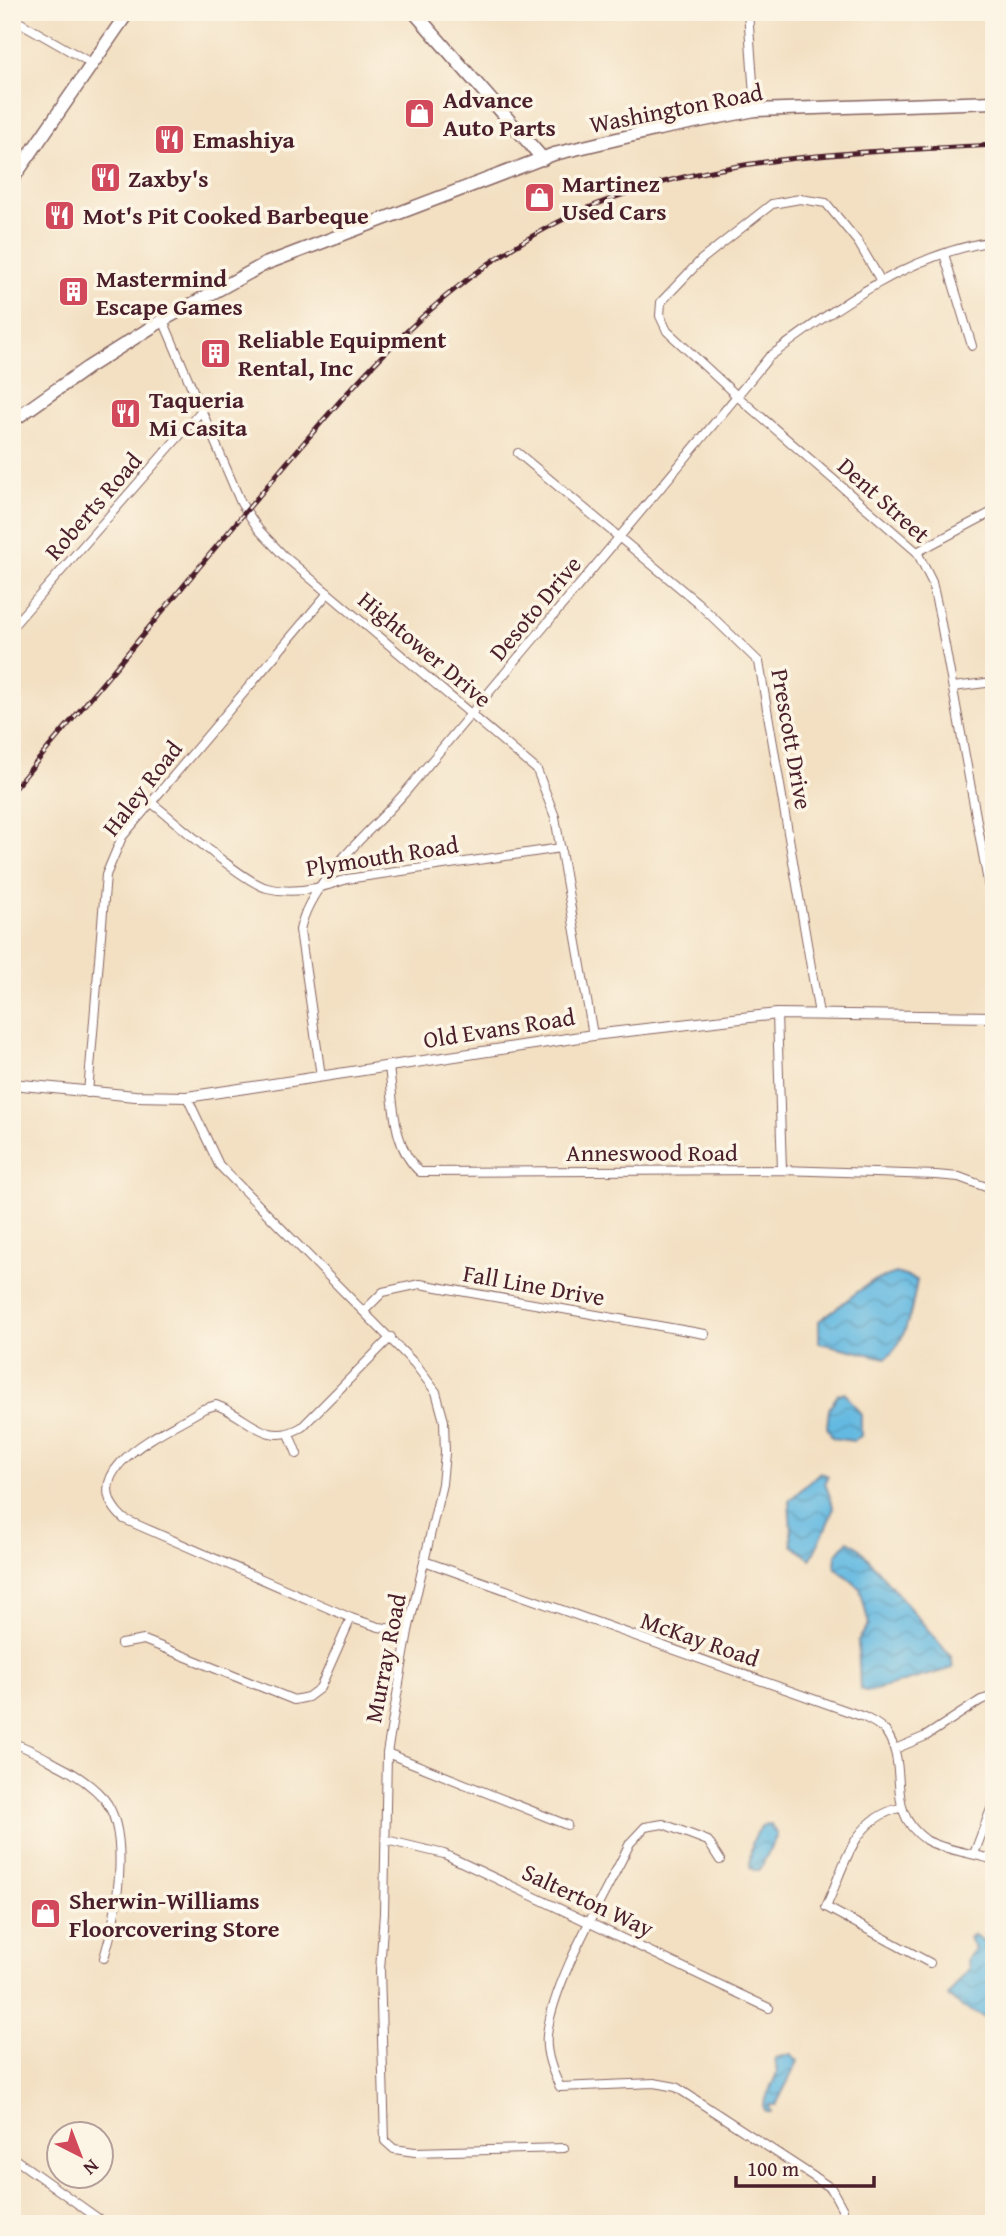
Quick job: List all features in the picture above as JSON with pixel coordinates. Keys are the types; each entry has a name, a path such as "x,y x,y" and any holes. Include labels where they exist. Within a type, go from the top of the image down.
{"main road":[{"path":"12,180 128,12"},
{"path":"414,12 543,159"},
{"name":"Washington Road","path":"12,421 87,368 163,320 265,264 543,159 659,129 755,110 994,102"}],"street":[{"path":"748,12 755,110"},
{"path":"12,18 91,63"},
{"name":"Dent Street","path":"881,281 858,242 826,203 800,200 772,204 735,230 672,288 661,302 660,316 667,331 737,396 917,552 932,582 991,877 994,915"},
{"name":"Desoto Drive","path":"321,1076 300,930 303,914 317,890 404,794 769,357 827,313 881,281 944,254 994,241"},
{"path":"944,254 972,346"},
{"name":"Hightower Drive","path":"163,320 241,503 253,523 283,555 537,770 555,817 593,1035"},
{"name":"Roberts Road","path":"12,627 202,410"},
{"name":"Prescott Drive","path":"518,453 733,634 760,662 819,1014"},
{"path":"917,552 994,511"},
{"name":"Haley Road","path":"88,1093 106,876 122,837 328,593"},
{"path":"953,687 994,682"},
{"name":"Plymouth Road","path":"152,803 230,864 265,887 317,890 348,879 561,848"},
{"path":"777,1014 782,1170"},
{"name":"Old Evans Road","path":"12,1084 88,1093 187,1097 593,1035 777,1014 994,1017"},
{"name":"Anneswood Road","path":"389,1067 398,1135 407,1160 421,1172 782,1170 959,1177 994,1190"},
{"name":"Murray Road","path":"187,1097 219,1165 391,1337 436,1392 444,1421 442,1483 408,1631 387,1753 380,1970 385,2141 394,2149 415,2152 564,2148"},
{"name":"Fall Line Drive","path":"364,1311 383,1292 420,1284 705,1334"},
{"path":"391,1337 302,1427 289,1434 274,1436 261,1431 216,1405 203,1409 123,1459 108,1478 107,1489 113,1509 124,1520 351,1618 379,1627 408,1631"},
{"path":"289,1434 297,1454"},
{"name":"McKay Road","path":"424,1561 864,1717 884,1730 895,1749"},
{"path":"121,1644 144,1640 294,1700 308,1697 320,1688 351,1618"},
{"path":"994,1696 981,1700 926,1736 895,1749 900,1808 927,1841 994,1860"},
{"path":"12,1743 72,1772 105,1800 117,1829 119,1864 115,1909 104,1958"},
{"path":"387,1753 567,1825"},
{"path":"974,1854 994,1801"},
{"path":"900,1808 880,1813 861,1829 827,1907 930,1963"},
{"path":"720,1860 708,1841 663,1824 645,1827 630,1843 562,1980 547,2036 550,2068 559,2087 654,2083 676,2087 831,2188 843,2210"},
{"name":"Salterton Way","path":"386,1840 444,1854 769,2008"},
{"path":"12,2157 106,2224"}],"water":[{"path":"896,1273 917,1280 904,1333 893,1352 886,1358 819,1343 819,1321 871,1282"},
{"path":"845,1393 861,1414 861,1436 853,1441 833,1438 827,1427 829,1409 838,1394"},
{"path":"820,1472 828,1476 825,1482 833,1509 810,1559 792,1545 789,1501"},
{"path":"848,1541 859,1548 951,1657 953,1668 868,1692 860,1689 858,1641 869,1624 860,1588 835,1567 836,1555"},
{"path":"765,1824 771,1825 777,1835 760,1869 756,1871 750,1868 751,1850 754,1838"},
{"path":"973,1934 994,1948 994,2022 962,2007 948,1996 969,1968 967,1959 975,1949 969,1938"},
{"path":"791,2054 798,2061 776,2105 769,2105 771,2112 766,2112 763,2106 777,2073 775,2058"}],"railway":[{"path":"12,791 331,411 412,326 456,288 504,253 556,223 613,198 705,172 849,153 994,145"}],"place":[{"name":"Advance Auto Parts","path":"420,113"},
{"name":"Emashiya","path":"170,139"},
{"name":"Zaxby's","path":"105,178"},
{"name":"Martinez Used Cars","path":"539,197"},
{"name":"Mot's Pit Cooked Barbeque","path":"60,215"},
{"name":"Mastermind Escape Games","path":"73,292"},
{"name":"Reliable Equipment Rental, Inc","path":"215,353"},
{"name":"Taqueria Mi Casita","path":"126,413"},
{"name":"Sherwin-Williams Floorcovering Store","path":"46,1914"}]}
